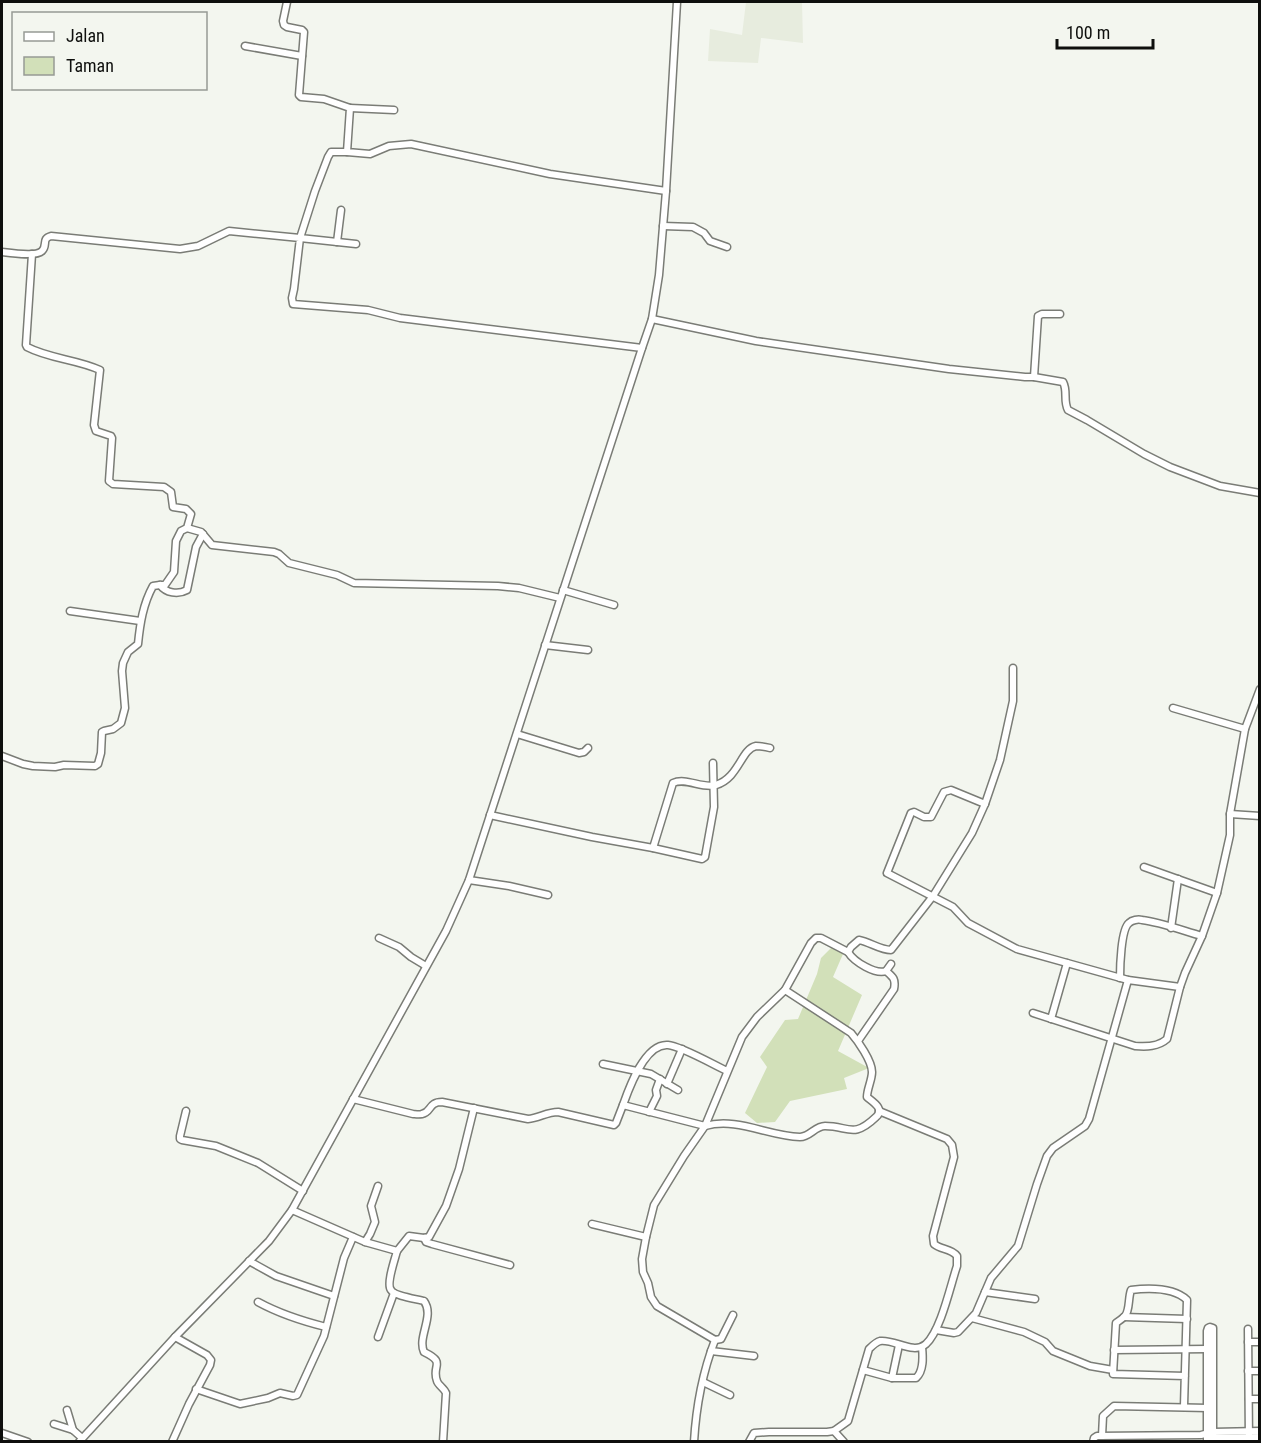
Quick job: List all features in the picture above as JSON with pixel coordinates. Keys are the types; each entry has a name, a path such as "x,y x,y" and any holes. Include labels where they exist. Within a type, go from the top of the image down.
{"street":[{"path":"287,2 284,25 303,31 299,92 301,97 324,99 350,108 394,110"},
{"path":"67,1410 73,1430 82,1440 175,1337 269,1241 303,1191 446,931 469,880 652,319 659,275 666,191 677,2"},
{"path":"245,46 302,56"},
{"path":"347,153 350,108"},
{"path":"642,348 400,318 368,310 293,304 300,238 312,199 331,152 370,154 389,146 411,144 550,174 666,191"},
{"path":"338,242 341,210"},
{"path":"663,226 693,227 704,233 710,241 727,247"},
{"path":"2,252 32,254 41,252 46,238 51,236 180,249 198,246 229,231 356,244"},
{"path":"32,254 27,347 42,355 100,370 94,425 96,431 112,438 109,481 113,484 169,489 173,507 186,509 191,514 187,528"},
{"path":"1034,377 1038,316 1060,314"},
{"path":"652,319 756,341 973,372 1063,382 1066,388 1065,402 1068,410 1144,454 1170,467 1220,486 1260,493"},
{"path":"2,756 33,766 91,767 98,764 102,732 122,723 123,663 128,652 138,644 141,621 151,589 153,586 165,585 174,572 176,541 181,531 187,528 203,534 212,545 274,552 289,563 336,575 354,583 498,586 519,588 560,598"},
{"path":"159,585 165,591 184,592 187,590 196,547 203,534"},
{"path":"563,590 614,605"},
{"path":"70,611 141,621"},
{"path":"545,645 588,650"},
{"path":"848,952 859,940 891,950 933,896 972,833 1000,760 1013,701 1014,668"},
{"path":"1033,1013 1139,1046 1163,1043 1168,1035 1185,973 1202,936 1217,893 1230,835 1230,814 1245,729 1260,689"},
{"path":"1173,708 1245,729"},
{"path":"517,734 579,753 588,748"},
{"path":"653,848 673,783 679,781 714,786 728,779 737,770 745,754 753,747 770,748"},
{"path":"490,815 699,859 705,857 714,807 713,763"},
{"path":"985,804 948,790 944,792 931,817 911,813 887,873 889,876 956,908 968,923 1017,949 1128,980 1180,987"},
{"path":"1230,814 1260,816"},
{"path":"1144,867 1217,893"},
{"path":"1171,928 1178,879"},
{"path":"469,880 549,895"},
{"path":"1120,978 1124,932 1126,925 1130,922 1142,920 1202,936"},
{"path":"379,938 399,947 426,966"},
{"path":"733,1315 721,1339 715,1340 657,1306 651,1297 643,1272 642,1259 654,1205 705,1126 742,1037 757,1017 785,990 811,943 816,938 821,938 848,952 849,956 860,964 880,972 886,971 891,964"},
{"path":"1051,1019 1067,963"},
{"path":"858,1041 894,988 896,982 886,971"},
{"path":"936,1329 958,1332 976,1313 991,1278 1018,1246 1047,1156 1053,1148 1085,1126 1089,1119 1128,980"},
{"path":"623,1105 705,1126 712,1124 747,1126 802,1137 808,1136 819,1127 826,1126 850,1131 860,1128 878,1116 879,1111 876,1104 867,1097 872,1075 858,1041 851,1033 785,990"},
{"path":"353,1099 422,1115 432,1104 441,1102 528,1119 558,1112 614,1125 636,1071 659,1046 670,1045 682,1049 727,1071"},
{"path":"667,1084 682,1049"},
{"path":"603,1064 651,1074 678,1090"},
{"path":"649,1112 657,1096 656,1089 660,1079"},
{"path":"443,1442 446,1393 436,1380 437,1361 435,1357 424,1352 422,1347 428,1312 427,1305 424,1301 394,1293 390,1290 389,1284 397,1251 409,1236 429,1237 446,1206 459,1169 474,1108"},
{"path":"186,1111 180,1139 216,1146 258,1163 303,1191"},
{"path":"749,1442 754,1433 834,1431 848,1421 869,1349 874,1344 881,1341 915,1348 922,1347 936,1329 957,1266 957,1256 954,1252 937,1247 933,1236 954,1157 952,1145 947,1139 879,1111"},
{"path":"365,1242 375,1222 371,1206 378,1186"},
{"path":"292,1210 365,1242 397,1251"},
{"path":"592,1224 646,1237"},
{"path":"196,1389 240,1404 280,1393 297,1395 324,1336 344,1258 353,1237"},
{"path":"424,1238 432,1244 510,1265"},
{"path":"249,1261 276,1276 334,1296"},
{"path":"1184,1406 1186,1348 1186,1319 1187,1300 1184,1296 1165,1290 1131,1290 1124,1317 1116,1323 1114,1375 1185,1376"},
{"path":"985,1292 1035,1299"},
{"path":"378,1337 394,1293"},
{"path":"258,1302 297,1320 326,1327"},
{"path":"1124,1317 1186,1319"},
{"path":"972,1318 1024,1332 1046,1342 1053,1351 1090,1366 1113,1370"},
{"path":"1209,1327 1213,1328 1214,1350 1209,1437 1207,1349 1209,1327"},
{"path":"1248,1329 1249,1437"},
{"path":"172,1442 196,1389 210,1365 210,1357 175,1337"},
{"path":"694,1442 696,1416 715,1340"},
{"path":"1248,1342 1260,1342"},
{"path":"892,1378 899,1345"},
{"path":"863,1370 892,1378 916,1378 920,1374 922,1347"},
{"path":"1114,1350 1207,1349"},
{"path":"711,1351 754,1356"},
{"path":"1248,1371 1260,1371"},
{"path":"704,1382 730,1395"},
{"path":"1249,1399 1260,1399"},
{"path":"1102,1436 1103,1416 1114,1406 1208,1408"},
{"path":"54,1424 73,1430"},
{"path":"834,1431 844,1442"},
{"path":"1249,1437 1260,1431"},
{"path":"2,1433 28,1442"},
{"path":"1094,1442 1095,1437 1102,1436 1260,1437"}],"shaded area":[{"path":"746,2 802,2 803,43 761,38 758,63 708,61 710,29 742,35"}],"green space":[{"path":"832,947 843,954 833,977 862,995 838,1051 869,1068 844,1078 847,1089 790,1101 775,1122 757,1123 745,1113 767,1067 760,1057 785,1020 798,1019 817,974 821,958"}]}
